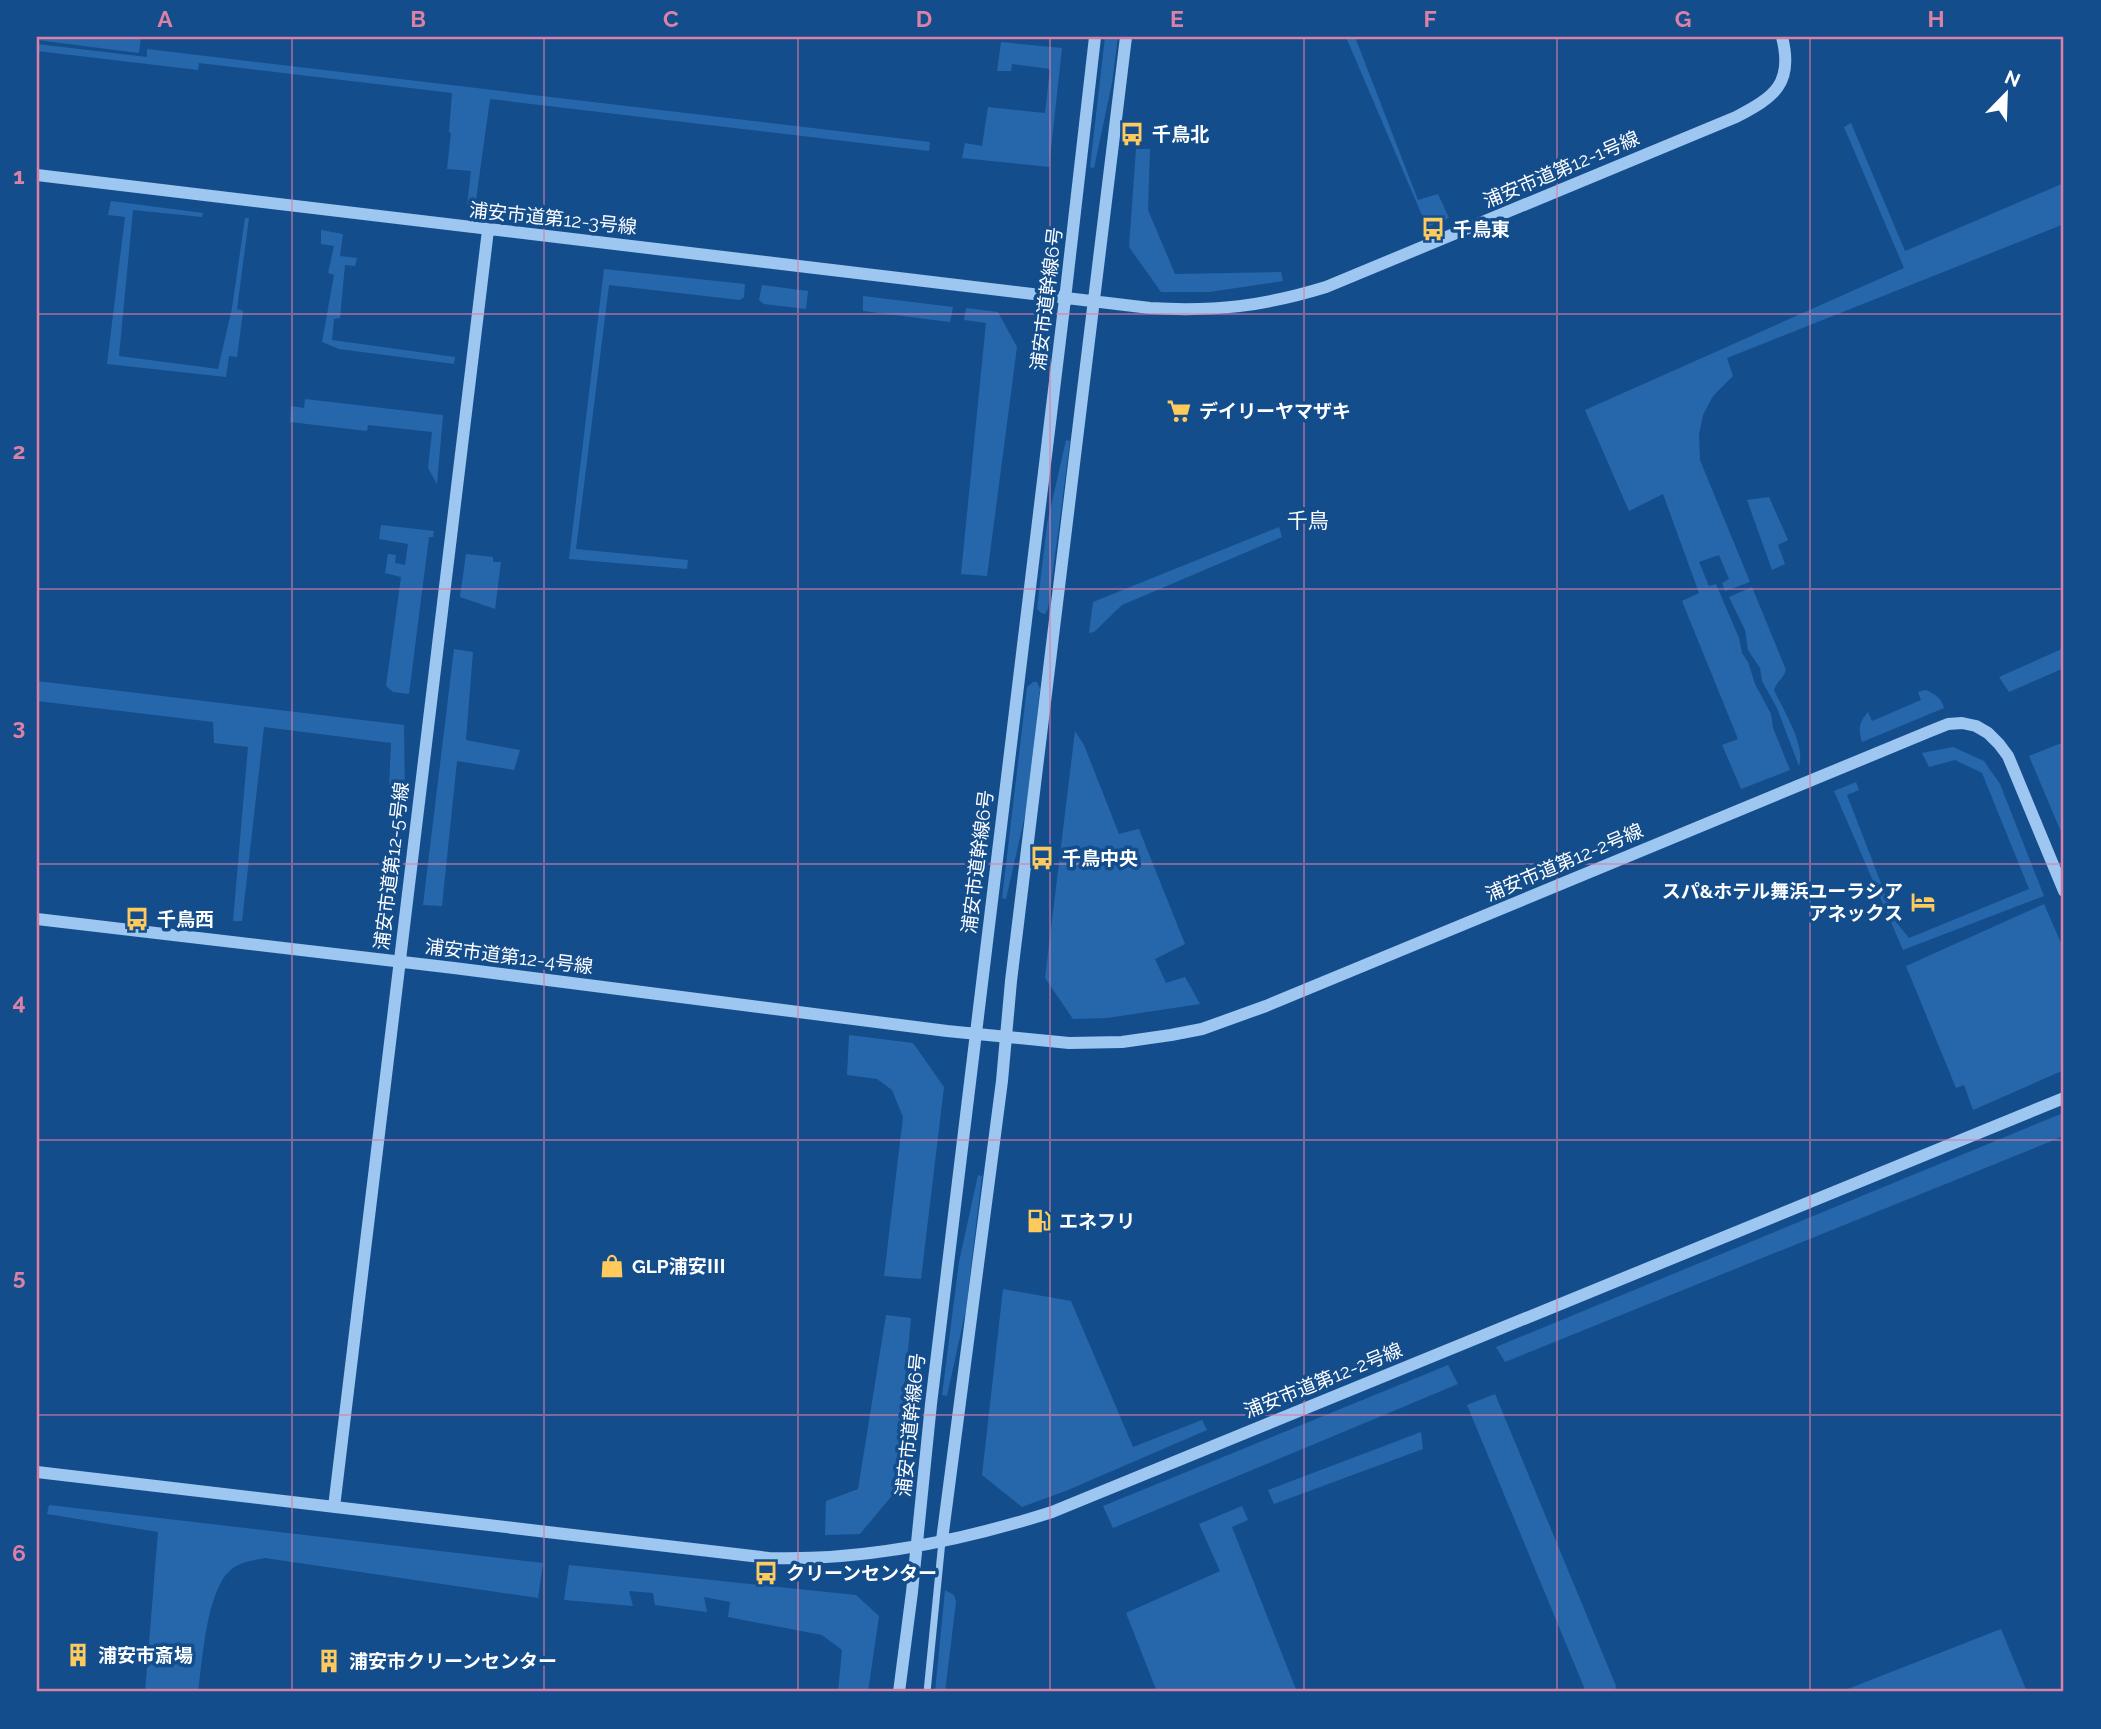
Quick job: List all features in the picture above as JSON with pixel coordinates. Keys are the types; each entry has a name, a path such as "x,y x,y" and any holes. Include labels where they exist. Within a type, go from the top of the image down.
{"street":[{"name":"浦安市道幹線6号","path":"899,1692 1095,37"},
{"path":"927,1692 942,1540 1006,1037 1126,37"},
{"name":"浦安市道第12-1号線","path":"1065,299 1150,309 1222,309 1293,297 1352,277 1756,107 1773,95 1785,73 1787,60 1782,37"},
{"name":"浦安市道第12-3号線","path":"37,176 1065,299"},
{"name":"浦安市道第12-5号線","path":"334,1507 488,230"},
{"name":"浦安市道第12-2号線","path":"977,1033 1069,1043 1122,1042 1192,1031 1228,1021 1948,724 1976,726 1988,733 2008,756 2064,891"},
{"name":"浦安市道第12-4号線","path":"37,919 977,1033"},
{"name":"浦安市道第12-2号線","path":"37,1472 769,1558 833,1558 882,1553 1000,1528 1052,1511 2064,1098"}],"shaded area":[{"path":"37,37 141,37 139,53 37,40"},
{"path":"1105,37 1118,37 1112,83 1094,168 1090,167"},
{"path":"1346,37 1355,37 1418,200 1438,194 1449,218 1427,227"},
{"path":"1001,42 1062,48 1049,167 962,158 965,143 982,146 988,107 1045,113 1050,69 1012,64 1011,71 997,71"},
{"path":"37,44 147,57 147,49 930,142 929,151 490,99 475,207 467,207 471,171 447,169 452,93 199,63 198,70 37,51"},
{"path":"1851,123 1905,251 2064,183 2064,224 1727,358 1733,376 1713,396 1703,415 1699,435 1700,460 1750,582 1725,591 1722,583 1729,579 1719,555 1699,562 1709,586 1716,584 1755,684 1771,714 1773,728 1790,770 1741,789 1722,745 1738,739 1682,601 1699,593 1663,494 1629,511 1585,410 1904,268 1844,127"},
{"path":"1136,149 1150,149 1148,210 1175,274 1281,272 1283,281 1209,292 1161,292 1129,247"},
{"path":"111,201 203,213 202,217 133,210 119,356 218,369 232,308 245,218 249,218 237,309 243,311 237,357 229,356 226,377 107,364 125,217 108,215"},
{"path":"321,230 343,234 340,256 357,258 355,266 345,265 340,318 334,319 332,340 455,357 454,364 339,349 322,342 334,275 328,273 334,246 321,244"},
{"path":"604,269 745,284 744,297 740,300 609,285 576,549 688,560 687,569 569,559"},
{"path":"762,285 808,291 806,309 764,304 759,300"},
{"path":"863,296 953,307 950,322 863,311"},
{"path":"966,308 998,312 1017,347 987,576 961,574 986,323 964,320"},
{"path":"305,399 443,415 437,484 428,468 432,432 368,425 367,431 290,422 291,406 304,408"},
{"path":"1066,440 1070,441 1048,609 1045,614 1037,609 1047,524"},
{"path":"1769,497 1788,540 1778,545 1785,564 1772,570 1747,500"},
{"path":"381,525 434,531 433,537 429,537 409,694 393,692 386,686 401,577 385,573 388,554 396,555 395,563 405,565 408,544 379,539"},
{"path":"1279,527 1282,537 1122,605 1094,632 1089,633 1093,602"},
{"path":"466,554 493,557 493,562 501,562 495,609 460,597"},
{"path":"1752,587 1786,670 1774,690 1797,738 1799,766 1777,708 1762,681 1760,668 1748,650 1745,630 1729,597"},
{"path":"2064,648 2064,668 2009,692 1999,677"},
{"path":"454,649 473,652 466,740 520,750 514,770 457,761 442,906 423,905"},
{"path":"37,681 404,725 405,802 389,789 391,743 264,727 242,921 233,921 248,747 214,743 213,722 37,701"},
{"path":"1037,682 1040,689 1026,811 1006,899 1002,898 1027,687"},
{"path":"1926,690 1938,697 1944,708 1862,742 1860,726 1868,712 1872,721 1921,700 1918,692"},
{"path":"1075,731 1084,745 1119,834 1139,829 1185,944 1155,959 1166,983 1185,977 1200,1004 1107,1018 1073,1019 1045,978"},
{"path":"2064,742 2064,839 2029,756"},
{"path":"1953,747 1984,761 2000,784 2044,896 1903,950 1834,791 1856,782 1859,790 1847,795 1896,922 1909,938 2029,889 1982,773 1955,760 1929,767 1922,753"},
{"path":"2044,904 2064,950 2064,1070 1973,1110 1964,1085 1956,1088 1906,966"},
{"path":"849,1035 913,1043 944,1087 921,1279 884,1276 903,1117 892,1090 877,1079 847,1075"},
{"path":"2063,1113 2064,1136 1505,1362 1496,1347"},
{"path":"978,1175 982,1176 966,1309 947,1396 942,1395 959,1262"},
{"path":"1003,1289 1071,1301 1133,1447 1202,1420 1207,1430 1022,1507 982,1475"},
{"path":"886,1315 911,1318 895,1492 860,1534 825,1535 826,1501 858,1489"},
{"path":"1448,1365 1458,1384 1113,1528 1103,1506"},
{"path":"1495,1394 1616,1686 1614,1692 1586,1692 1467,1405"},
{"path":"1421,1432 1423,1449 1274,1504 1268,1490"},
{"path":"49,1505 543,1563 538,1598 265,1558 248,1562 227,1573 219,1586 204,1642 198,1692 145,1692 158,1532 47,1514"},
{"path":"1242,1506 1248,1520 1232,1527 1297,1692 1157,1692 1126,1613 1220,1571 1199,1524"},
{"path":"569,1565 856,1595 879,1616 868,1692 838,1692 842,1650 822,1635 728,1617 730,1602 704,1597 707,1612 655,1605 653,1593 629,1591 633,1606 564,1600"},
{"path":"945,1590 954,1595 956,1602 945,1692 935,1692"},
{"path":"2001,1629 2027,1692 1840,1692"}],"place":[{"name":"千鳥北","path":"1132,134"},
{"name":"千鳥東","path":"1433,229"},
{"name":"デイリーヤマザキ","path":"1179,411"},
{"name":"千鳥中央","path":"1042,858"},
{"name":"スパ&ホテル舞浜ユーラシア アネックス","path":"1923,902"},
{"name":"千鳥西","path":"137,919"},
{"name":"エネフリ","path":"1039,1221"},
{"name":"GLP浦安Ⅲ","path":"612,1266"},
{"name":"クリーンセンター","path":"766,1573"},
{"name":"浦安市斎場","path":"78,1655"},
{"name":"浦安市クリーンセンター","path":"329,1661"}],"district":[{"name":"千鳥","path":"1308,520"}]}
